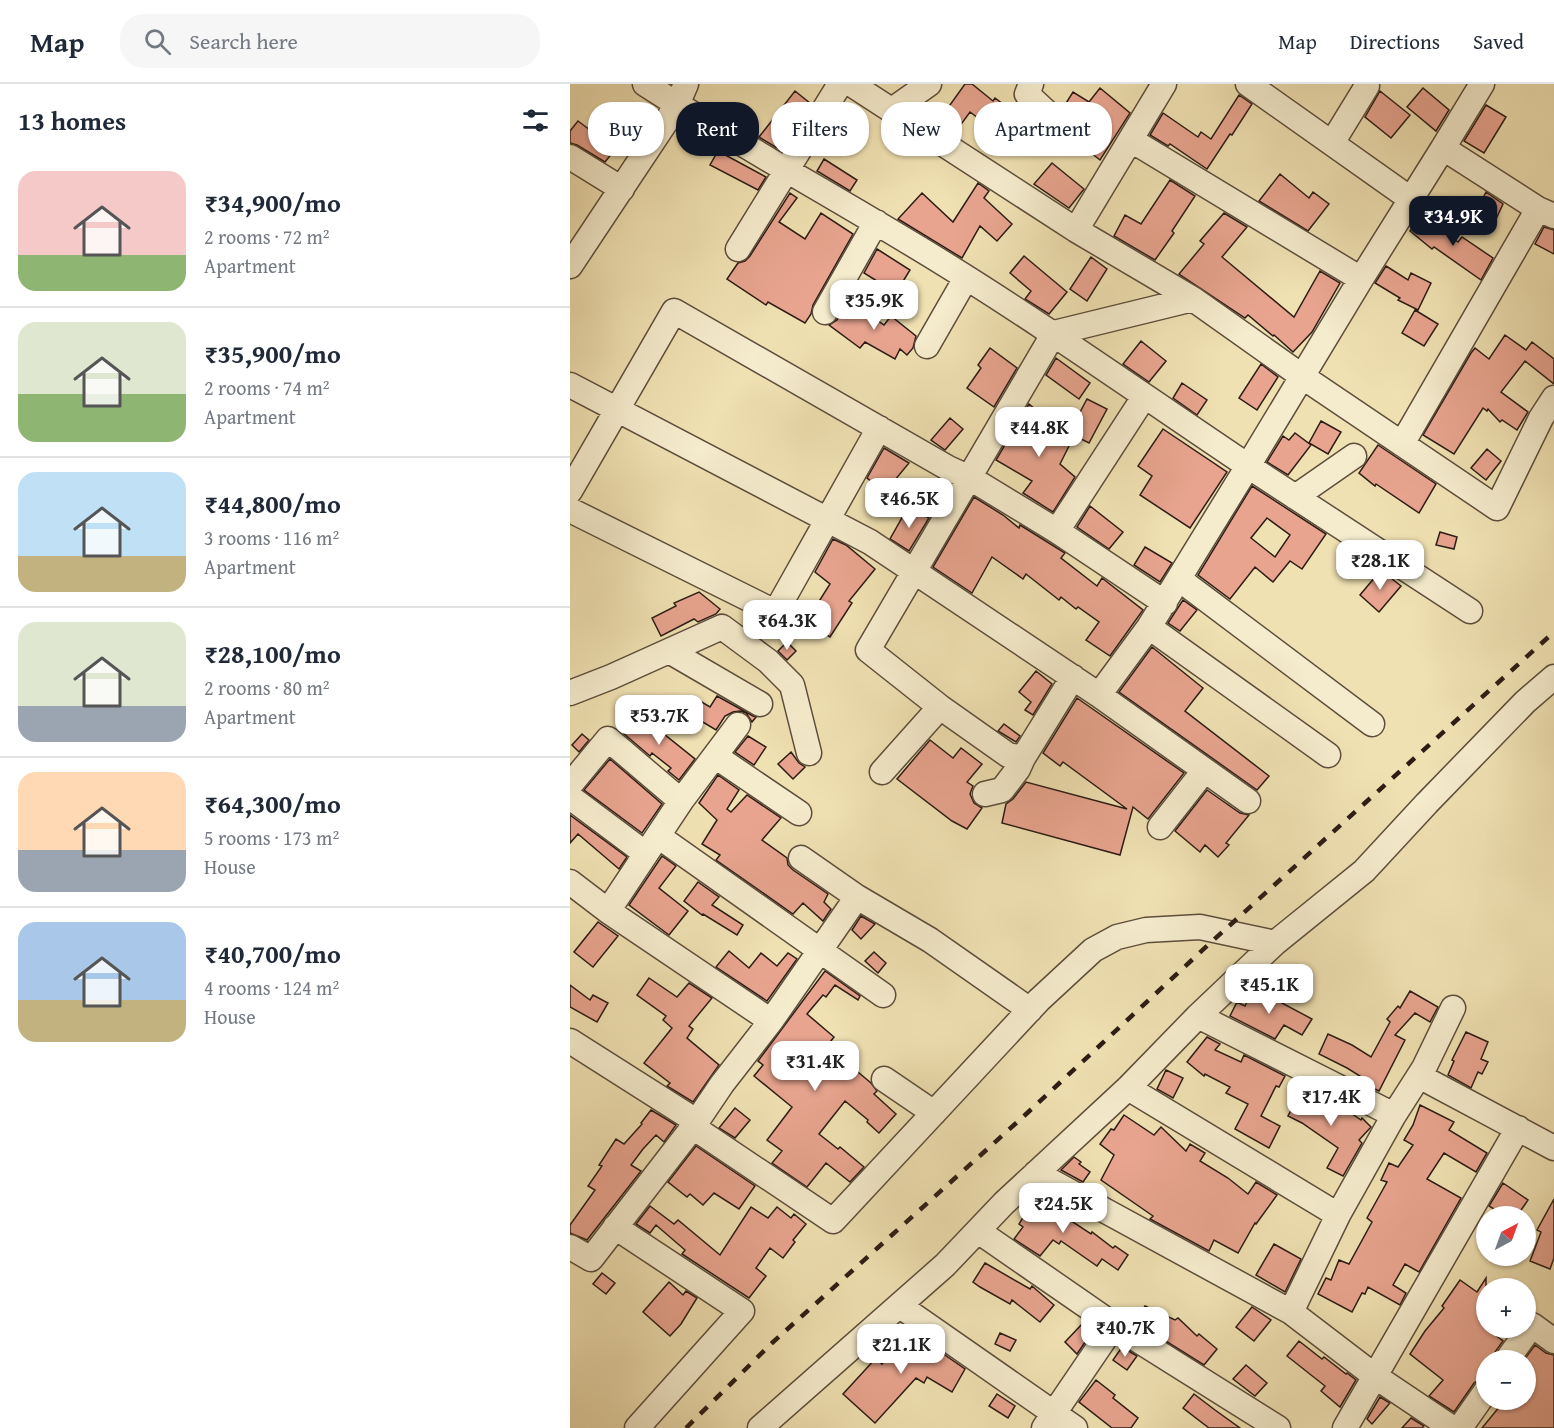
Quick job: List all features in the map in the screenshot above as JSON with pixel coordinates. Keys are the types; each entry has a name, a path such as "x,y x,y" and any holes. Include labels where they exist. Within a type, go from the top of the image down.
{"street":[{"path":"645,84 681,94 786,170 876,222 1054,333 1144,397 1470,611"},
{"path":"738,249 840,84"},
{"path":"851,84 881,103"},
{"path":"903,102 928,84"},
{"path":"1031,84 1027,94 1036,102"},
{"path":"1076,230 1164,84"},
{"path":"1248,84 1412,200"},
{"path":"1100,695 1165,603 1482,84"},
{"path":"1332,143 1367,86"},
{"path":"570,266 622,189 681,94"},
{"path":"1131,140 1361,279"},
{"path":"1402,444 1546,213 1443,148"},
{"path":"962,156 1076,230 1193,299 1303,377 1497,508 1541,418 1554,398"},
{"path":"570,157 622,189"},
{"path":"825,312 876,222"},
{"path":"1143,311 1149,273"},
{"path":"927,346 966,278"},
{"path":"1023,758 1008,755 940,707 868,650 1054,333 1193,299"},
{"path":"570,491 674,311 948,468 970,478 1057,531 1165,603"},
{"path":"570,385 870,542 1100,695 1248,801"},
{"path":"1057,531 1144,397"},
{"path":"570,510 769,609 779,606 879,428"},
{"path":"1295,497 1354,456"},
{"path":"1179,579 1372,724"},
{"path":"570,693 722,627 768,662 792,685 809,753"},
{"path":"1149,627 1328,755"},
{"path":"669,651 760,704"},
{"path":"986,794 1002,789 1018,769 1073,677"},
{"path":"760,1428 945,1265 1036,1173 1128,1088 1198,1016 1275,943 1364,871 1426,803 1525,702 1554,677"},
{"path":"882,772 940,707"},
{"path":"608,911 681,801 738,725"},
{"path":"570,785 608,739 681,801"},
{"path":"715,756 799,813"},
{"path":"1160,827 1204,771"},
{"path":"570,797 652,845 883,995"},
{"path":"801,858 857,897 930,940 1030,1010"},
{"path":"570,882 608,911 771,1021"},
{"path":"570,1247 591,1259 771,1021 857,897"},
{"path":"570,1041 694,1124 832,1221 1030,1010 1093,950 1117,937 1146,930 1200,927 1275,943"},
{"path":"1291,1312 1338,1215 1394,1115 1419,1076 1453,1008"},
{"path":"1198,1016 1394,1115"},
{"path":"1419,1076 1554,1148"},
{"path":"885,1079 934,1113"},
{"path":"1128,1088 1338,1215"},
{"path":"1345,1428 1518,1128"},
{"path":"1036,1173 1291,1312 1376,1377 1452,1428"},
{"path":"615,1227 742,1311 637,1428"},
{"path":"978,1231 1114,1325 1278,1428"},
{"path":"900,1306 1049,1421 1075,1428"},
{"path":"1049,1421 1114,1325"},
{"path":"1515,1350 1532,1325 1554,1341"},
{"path":"1460,1428 1476,1405"}],"building":[{"path":"965,84 972,84 993,101 995,98 1000,102 974,102 974,115 970,112 962,123 962,102 952,102"},
{"path":"1100,88 1130,113 1112,141 1112,102 1089,102"},
{"path":"1423,88 1449,110 1436,131 1407,107"},
{"path":"795,91 809,102 786,102"},
{"path":"1380,91 1410,115 1391,138 1365,117"},
{"path":"1073,92 1089,102 1067,102"},
{"path":"1239,95 1252,104 1207,169 1170,144 1168,146 1150,135 1163,113 1198,137 1201,132 1211,139"},
{"path":"1486,105 1506,117 1484,153 1464,141"},
{"path":"578,121 588,128 588,152 570,143 570,131"},
{"path":"771,122 771,144 759,137"},
{"path":"595,156 610,156 605,162"},
{"path":"715,156 727,156 766,177 758,190 710,165"},
{"path":"824,159 857,180 850,191 817,171"},
{"path":"1052,163 1084,189 1069,208 1034,184"},
{"path":"1280,174 1309,198 1313,192 1329,204 1308,231 1259,201"},
{"path":"1170,180 1195,196 1172,231 1174,233 1155,260 1114,236 1125,215 1141,224"},
{"path":"978,183 989,191 984,198 1012,224 997,241 980,226 962,258 898,219 922,193 953,222"},
{"path":"1486,192 1503,204 1496,219 1477,210"},
{"path":"790,193 797,198 779,222 805,239 821,213 853,234 805,323 768,302 766,305 727,279 738,263 750,256"},
{"path":"1224,213 1247,227 1222,257 1294,317 1320,271 1340,283 1312,332 1293,352 1248,315 1245,318 1179,274 1204,244 1200,241"},
{"path":"1424,214 1458,242 1462,237 1493,258 1481,280 1434,247 1432,249 1410,231"},
{"path":"1544,227 1554,230 1554,254 1535,244"},
{"path":"877,249 910,270 896,293 864,273"},
{"path":"1024,256 1067,292 1049,314 1025,299 1031,291 1010,273"},
{"path":"1091,257 1107,269 1087,301 1070,289"},
{"path":"1386,266 1408,280 1411,273 1431,283 1418,310 1398,300 1400,298 1375,283"},
{"path":"848,299 884,325 891,316 916,336 913,348 907,355 900,349 895,359 865,342 860,348 829,325 837,320"},
{"path":"1415,310 1438,324 1424,346 1402,333"},
{"path":"1505,335 1526,350 1532,342 1554,359 1554,384 1525,361 1501,392 1528,412 1517,430 1502,420 1500,422 1488,409 1487,411 1483,408 1454,454 1423,435 1475,348 1489,359"},
{"path":"1141,341 1166,361 1149,382 1123,364"},
{"path":"990,348 1017,368 994,407 967,388 981,368 978,365"},
{"path":"1056,358 1090,383 1079,399 1046,375"},
{"path":"1261,364 1278,377 1257,410 1239,398"},
{"path":"1182,383 1207,400 1197,415 1173,398"},
{"path":"1087,399 1107,409 1089,443 1069,433"},
{"path":"1029,404 1072,440 1060,464 1075,477 1053,512 1023,493 1032,481 996,460"},
{"path":"950,418 963,429 945,450 931,440"},
{"path":"1321,421 1341,432 1328,454 1309,443"},
{"path":"1163,429 1227,472 1190,528 1140,495 1152,476 1138,466"},
{"path":"1295,433 1311,445 1288,475 1267,462 1283,436 1289,440"},
{"path":"1378,445 1436,484 1419,513 1376,484 1375,486 1359,473"},
{"path":"884,448 909,463 885,492 867,478"},
{"path":"1487,449 1501,461 1486,480 1471,468"},
{"path":"1252,486 1326,534 1302,569 1290,561 1273,582 1255,567 1230,599 1198,575","holes":["1267,518 1290,535 1275,557 1251,538"]},
{"path":"974,497 1019,528 1020,525 1065,553 1061,558 1097,586 1102,578 1143,610 1110,656 1086,640 1099,622 1061,597 1059,600 1026,574 1023,579 992,557 972,593 933,567"},
{"path":"1090,506 1123,532 1109,549 1077,527"},
{"path":"908,507 929,518 909,551 890,539"},
{"path":"1440,532 1457,537 1454,549 1436,545"},
{"path":"833,539 846,545 875,569 849,601 852,603 830,637 806,622 830,584 815,572"},
{"path":"1145,547 1172,563 1160,582 1134,565"},
{"path":"1381,570 1401,586 1379,612 1360,595"},
{"path":"699,592 720,609 716,614 698,622 694,619 661,636 652,618 676,606 674,603"},
{"path":"1183,600 1197,610 1180,631 1168,623"},
{"path":"787,642 796,651 787,660 778,651"},
{"path":"1152,647 1203,688 1185,711 1269,776 1257,790 1119,692"},
{"path":"1036,671 1052,684 1033,715 1025,710 1031,702 1019,692"},
{"path":"717,696 756,717 752,722 746,713 733,712 725,716 716,730 686,712 695,698 710,707"},
{"path":"1077,698 1184,773 1148,819 1133,807 1120,855 1002,823 1006,804 1013,799 1026,782 1127,809 1063,762 1060,766 1043,753"},
{"path":"639,714 695,759 679,780 668,771 671,768 652,753 650,756 623,733"},
{"path":"1004,724 1020,736 1016,742 998,731"},
{"path":"582,734 589,740 579,752 572,745"},
{"path":"748,736 766,747 754,765 735,752"},
{"path":"930,740 953,758 961,748 982,764 967,782 973,786 970,794 974,803 982,808 967,829 952,821 897,779"},
{"path":"791,752 805,767 793,779 778,764"},
{"path":"610,759 662,804 642,833 584,790"},
{"path":"718,775 739,790 727,809 731,812 747,795 781,818 762,840 787,858 788,865 793,870 828,894 824,902 831,909 823,921 803,903 793,914 716,860 720,855 702,844 717,820 699,803"},
{"path":"1207,790 1240,813 1249,815 1226,843 1229,845 1218,857 1205,845 1200,852 1175,831"},
{"path":"570,815 627,857 619,869 578,834 570,843"},
{"path":"662,856 676,866 659,888 688,911 669,935 629,905"},
{"path":"698,882 719,897 712,905 743,925 737,935 702,915 684,901"},
{"path":"861,916 875,924 861,939 852,930"},
{"path":"598,922 618,936 593,967 574,952"},
{"path":"729,951 749,968 761,953 777,966 788,953 797,959 767,1001 716,967"},
{"path":"874,952 886,963 878,973 865,961"},
{"path":"825,971 860,996 858,1000 835,985 826,997 823,995 807,1014 834,1037 827,1046 871,1083 877,1091 874,1094 896,1114 879,1133 867,1122 868,1120 845,1101 819,1134 838,1149 840,1147 864,1167 850,1182 826,1163 807,1187 772,1163 782,1151 767,1140 792,1107 754,1076 763,1065 758,1061"},
{"path":"649,978 677,997 689,983 712,998 689,1026 693,1029 687,1038 719,1065 693,1102 667,1086 670,1083 644,1063 672,1028 663,1020 666,1016 637,995"},
{"path":"570,985 590,1000 593,995 608,1003 597,1022 570,1007"},
{"path":"1254,988 1312,1019 1302,1035 1284,1025 1275,1039 1230,1016 1237,1002 1245,1006"},
{"path":"1410,991 1438,1007 1430,1022 1415,1013 1395,1035 1405,1040 1379,1091 1358,1081 1360,1076 1319,1054 1328,1034 1371,1057 1390,1022 1387,1019 1398,1006 1400,1008"},
{"path":"1466,1032 1488,1042 1481,1059 1488,1062 1482,1074 1478,1072 1471,1088 1448,1075 1454,1061 1452,1060"},
{"path":"1207,1037 1220,1044 1215,1050 1241,1062 1244,1055 1285,1076 1279,1087 1276,1086 1261,1116 1280,1126 1269,1148 1235,1129 1248,1104 1226,1093 1230,1087 1205,1074 1204,1076 1187,1062"},
{"path":"1166,1070 1183,1078 1173,1098 1157,1089"},
{"path":"1303,1088 1330,1103 1332,1100 1361,1120 1362,1118 1371,1127 1359,1140 1362,1143 1343,1176 1327,1168 1338,1148 1288,1116"},
{"path":"1420,1105 1454,1122 1449,1130 1487,1153 1476,1172 1444,1153 1427,1179 1461,1198 1419,1272 1405,1264 1393,1285 1406,1293 1400,1305 1368,1287 1365,1294 1362,1293 1352,1312 1318,1294 1326,1278 1331,1280 1339,1260 1349,1264 1372,1222 1367,1218 1387,1182 1381,1180 1389,1163 1398,1167 1413,1145 1404,1140 1413,1125"},
{"path":"735,1108 750,1120 735,1138 719,1128"},
{"path":"651,1110 676,1125 664,1142 656,1135 643,1149 631,1165 641,1171 587,1240 570,1233 570,1225 595,1190 588,1186 616,1139 624,1144"},
{"path":"1124,1115 1154,1135 1161,1127 1186,1151 1190,1144 1205,1153 1200,1161 1228,1178 1248,1194 1256,1182 1277,1195 1255,1223 1238,1253 1214,1240 1209,1251 1150,1219 1153,1216 1101,1180 1114,1155 1100,1144 1111,1129 1114,1130"},
{"path":"696,1146 755,1186 739,1209 714,1193 703,1205 690,1194 687,1197 668,1182"},
{"path":"1074,1157 1090,1172 1083,1182 1061,1170"},
{"path":"1503,1183 1528,1200 1524,1206 1489,1206"},
{"path":"1039,1191 1055,1200 1050,1207 1091,1234 1092,1232 1113,1248 1115,1246 1128,1255 1118,1270 1102,1259 1097,1266 1061,1241 1059,1244 1053,1240 1040,1256 1014,1239 1023,1227 1019,1224"},
{"path":"1554,1199 1554,1258 1550,1269 1536,1263 1536,1245 1541,1232 1537,1230"},
{"path":"650,1206 674,1224 678,1220 720,1255 751,1207 768,1218 777,1207 791,1218 794,1214 806,1224 793,1240 795,1242 783,1258 770,1248 756,1268 766,1276 749,1298 682,1254 685,1250 656,1225 650,1233 636,1224"},
{"path":"1274,1244 1301,1259 1285,1292 1256,1275"},
{"path":"985,1263 1030,1289 1032,1286 1054,1305 1040,1322 1012,1300 1010,1304 980,1287 973,1282"},
{"path":"602,1273 615,1283 606,1294 593,1284"},
{"path":"1460,1280 1476,1291 1476,1338 1499,1338 1503,1341 1496,1350 1476,1350 1476,1382 1454,1412 1429,1396 1443,1380 1410,1354 1444,1308 1442,1306"},
{"path":"669,1282 683,1295 686,1291 697,1298 681,1324 670,1336 643,1312"},
{"path":"1145,1306 1175,1320 1178,1318 1197,1336 1199,1334 1217,1349 1204,1365 1164,1340 1160,1336 1166,1330 1139,1317"},
{"path":"1252,1307 1271,1320 1254,1341 1236,1327"},
{"path":"1084,1322 1094,1329 1077,1354 1065,1342"},
{"path":"909,1330 965,1369 952,1392 927,1377 924,1383 916,1378 875,1423 843,1394 876,1358 882,1364"},
{"path":"1000,1333 1016,1340 1010,1351 995,1344"},
{"path":"1299,1341 1322,1359 1324,1357 1356,1380 1340,1407 1321,1391 1325,1386 1287,1356"},
{"path":"1535,1345 1546,1353 1554,1355 1554,1428 1482,1428 1497,1410 1536,1410 1536,1350 1531,1350"},
{"path":"1122,1347 1137,1356 1127,1370 1113,1360"},
{"path":"1246,1365 1267,1383 1255,1396 1233,1379"},
{"path":"1096,1380 1115,1395 1113,1398 1138,1418 1131,1428 1112,1428 1079,1402"},
{"path":"997,1394 1015,1406 1008,1418 989,1406"},
{"path":"1194,1394 1240,1428 1209,1428 1183,1408"},
{"path":"1380,1397 1390,1403 1372,1424 1367,1419"},
{"path":"1411,1418 1424,1426 1422,1428 1402,1428"}],"railway":[{"path":"686,1428 772,1343 1554,632"}]}
